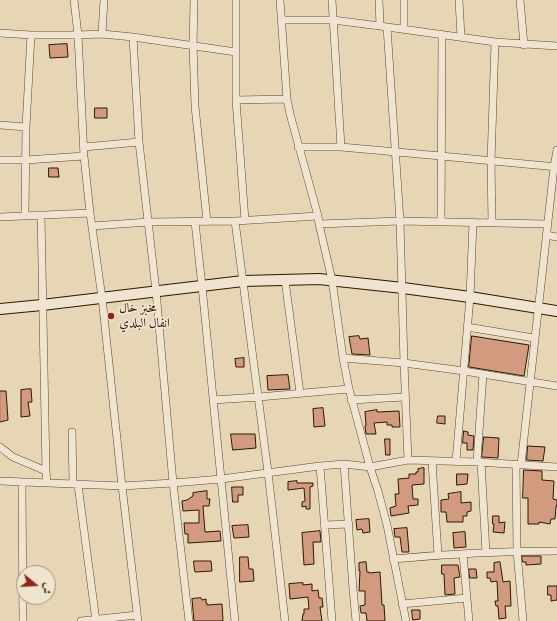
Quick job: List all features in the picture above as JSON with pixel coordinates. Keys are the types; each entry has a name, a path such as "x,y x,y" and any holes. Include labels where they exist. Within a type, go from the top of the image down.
{"street":[{"path":"74,0 78,35 84,156 90,213 102,298 138,618 81,621"},
{"path":"102,34 104,0"},
{"path":"194,0 193,45 195,106 207,221"},
{"path":"236,0 236,100 245,220"},
{"path":"280,0 287,99 290,114 318,216 332,280 343,358 351,400 387,525 406,621"},
{"path":"332,0 341,147"},
{"path":"379,0 384,26 396,152 403,288 408,460"},
{"path":"404,0 404,29"},
{"path":"459,0 461,37"},
{"path":"520,0 524,45"},
{"path":"282,20 333,20 495,42 557,46"},
{"path":"0,33 31,35 102,34 193,45 236,52"},
{"path":"26,215 26,127 31,35"},
{"path":"441,222 442,35"},
{"path":"133,37 139,142 156,291 173,483 189,621"},
{"path":"492,223 491,161 495,42"},
{"path":"236,100 287,99"},
{"path":"0,125 26,127"},
{"path":"84,147 139,142"},
{"path":"298,147 341,147 556,167"},
{"path":"523,621 518,551 518,465 557,150"},
{"path":"0,160 26,160 84,156"},
{"path":"0,217 90,213"},
{"path":"41,215 47,483"},
{"path":"92,226 148,222 195,222 318,216"},
{"path":"235,220 259,398 285,621"},
{"path":"195,222 235,621"},
{"path":"319,224 400,222 548,224"},
{"path":"456,461 470,297 473,222"},
{"path":"546,235 557,237"},
{"path":"285,280 300,393"},
{"path":"0,309 243,281 332,280 470,297 557,311"},
{"path":"467,327 534,338"},
{"path":"343,358 404,363 557,386"},
{"path":"483,374 479,462 486,553"},
{"path":"213,400 259,398 349,389"},
{"path":"351,400 405,397"},
{"path":"72,432 76,484 96,620"},
{"path":"0,447 13,457 46,471"},
{"path":"0,481 122,486 221,479 268,472 344,464 370,467 408,460 479,462 557,467"},
{"path":"432,461 438,555"},
{"path":"344,464 356,621"},
{"path":"320,466 332,621"},
{"path":"22,482 23,621"},
{"path":"325,525 349,524"},
{"path":"393,559 518,551 557,551"},
{"path":"463,554 469,621"},
{"path":"402,604 467,598"}],"building":[{"path":"67,44 68,57 50,58 49,45"},
{"path":"95,108 107,108 107,118 95,118"},
{"path":"49,168 58,168 59,177 49,177"},
{"path":"359,336 360,339 368,338 370,355 352,354 349,337"},
{"path":"472,336 529,345 524,376 469,367"},
{"path":"244,358 244,367 236,367 235,359"},
{"path":"288,375 290,389 268,390 267,376"},
{"path":"31,389 32,402 28,402 30,416 21,417 21,390"},
{"path":"0,391 6,391 8,420 0,422"},
{"path":"323,408 325,426 314,427 313,409"},
{"path":"377,410 377,412 399,411 400,427 392,427 392,425 387,425 387,422 374,423 376,434 366,434 365,412"},
{"path":"438,416 445,416 445,424 437,423"},
{"path":"464,431 468,432 468,435 474,436 473,450 467,450 467,443 463,443"},
{"path":"231,434 255,434 256,448 233,450"},
{"path":"484,437 499,438 498,458 482,457"},
{"path":"385,439 390,439 390,455 386,455"},
{"path":"528,446 545,447 543,461 527,460"},
{"path":"424,468 424,484 412,485 413,499 418,499 418,505 408,506 409,513 391,516 390,508 396,506 395,494 399,494 398,479 409,478 409,474 416,474 418,469"},
{"path":"524,470 542,471 542,480 554,481 553,499 557,500 557,506 555,519 551,519 550,524 539,522 539,524 528,524 528,498 523,498"},
{"path":"457,474 468,474 467,484 457,485"},
{"path":"297,481 297,483 313,483 313,486 310,487 310,509 306,509 306,506 302,507 302,502 305,501 304,488 288,490 288,482"},
{"path":"232,487 243,487 243,495 238,495 238,502 233,502"},
{"path":"207,491 207,499 210,499 209,506 203,506 205,532 220,531 221,541 188,543 188,534 185,534 184,523 199,523 199,510 183,511 182,501 193,496 193,493"},
{"path":"461,492 461,503 471,502 471,511 467,512 467,516 463,516 463,522 447,522 446,512 441,512 441,500 449,499 448,494"},
{"path":"493,516 499,516 499,523 505,522 504,533 493,532"},
{"path":"369,519 370,532 363,533 362,529 357,530 356,520"},
{"path":"248,525 249,537 234,538 232,526"},
{"path":"407,528 409,552 402,552 400,537 395,537 394,529"},
{"path":"320,531 321,542 313,542 314,564 304,565 302,533"},
{"path":"465,532 466,547 454,548 453,533"},
{"path":"522,556 541,556 541,564 526,565 526,562 523,562"},
{"path":"240,557 248,557 249,569 253,569 254,581 240,582"},
{"path":"194,561 211,561 212,571 195,572"},
{"path":"366,562 367,572 380,572 382,605 384,605 385,621 367,621 366,613 361,613 360,606 365,605 365,591 359,591 359,563"},
{"path":"500,562 503,582 510,581 511,606 505,606 506,618 499,619 498,606 496,606 495,601 498,601 497,581 491,582 490,578 487,578 487,572 494,572 494,563"},
{"path":"442,565 458,565 460,577 454,578 455,594 445,595"},
{"path":"469,569 476,569 477,578 470,578"},
{"path":"303,583 303,585 312,584 312,591 318,590 319,598 322,598 323,607 320,607 322,621 302,621 304,609 309,609 308,597 290,599 289,584"},
{"path":"548,586 557,586 557,600 551,601 551,595 548,595"},
{"path":"201,598 202,600 206,599 207,605 222,604 223,621 194,621 192,599"},
{"path":"412,610 420,610 420,619 413,620"}],"place":[{"name":"مخبز خال انفال البلدي","path":"111,316"}]}
